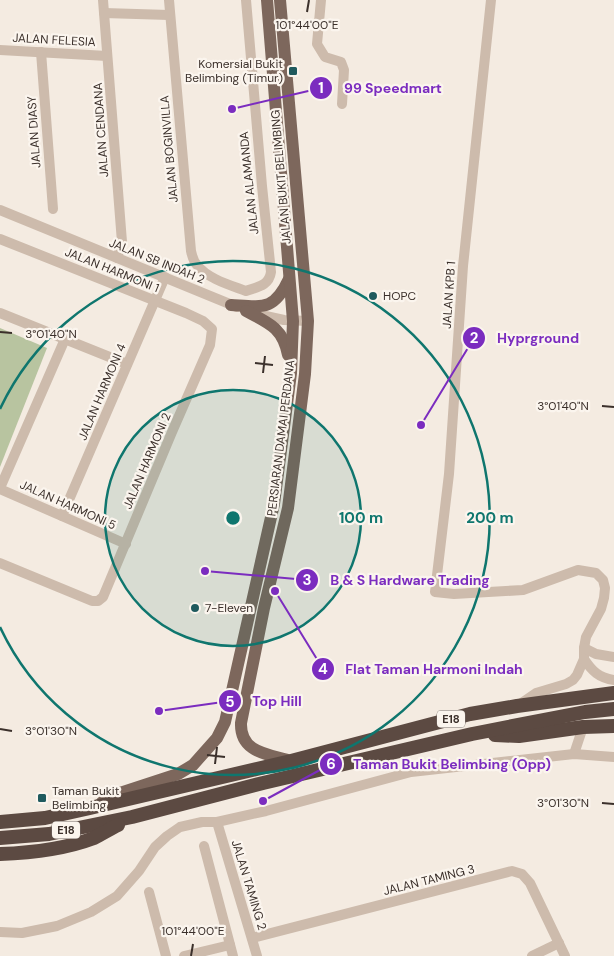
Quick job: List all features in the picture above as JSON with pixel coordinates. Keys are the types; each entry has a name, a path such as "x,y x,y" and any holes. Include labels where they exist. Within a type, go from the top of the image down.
{"highway":[{"name":"E18","path":"0,822 45,818 90,808 291,761 470,714 614,693"},
{"name":"E18","path":"0,838 49,834 132,817 472,734 585,712 614,709"},
{"path":"472,734 519,736 583,727 614,726"},
{"path":"0,854 39,850 94,838 132,817"}],"main road":[{"name":"JALAN BUKIT BELIMBING","path":"267,0 293,321"},
{"name":"JALAN BUKIT BELIMBING","path":"280,0 308,322"},
{"path":"231,305 260,307 272,303 282,295 289,279"},
{"path":"246,311 271,324 280,333 286,344 291,373"},
{"name":"PERSIARAN DAMAI PERDANA","path":"90,808 120,793 178,774 193,765 217,738 225,722 274,504 291,373 293,321"},
{"name":"PERSIARAN DAMAI PERDANA","path":"291,761 262,753 249,747 240,731 240,723 264,608 288,508 305,374 308,322"}],"street":[{"name":"JALAN CENDANA","path":"103,0 122,242 118,258"},
{"name":"JALAN BOGINVILLA","path":"169,0 190,250 195,264 221,281"},
{"name":"JALAN ALAMANDA","path":"221,281 246,291 265,285 270,278 271,272 246,0"},
{"path":"321,0 317,44 324,57 341,62 344,70 342,104"},
{"name":"JALAN KPB 1","path":"491,0 463,266 449,474 435,592 454,594 523,590 578,570 588,570 596,573 604,580 604,598 601,609 586,637 584,648"},
{"path":"104,13 169,15"},
{"name":"JALAN FELESIA","path":"0,50 107,56"},
{"name":"JALAN DIASY","path":"41,52 53,209"},
{"name":"JALAN SB INDAH 2","path":"0,210 246,311 270,318 308,322"},
{"name":"JALAN HARMONI 1","path":"0,239 154,300 203,321 212,329"},
{"name":"JALAN HARMONI 4","path":"62,516 165,277"},
{"path":"215,298 221,281"},
{"path":"0,313 127,364"},
{"name":"JALAN HARMONI 2","path":"0,563 92,601 98,601 103,597 210,345 212,329"},
{"path":"0,489 65,339"},
{"name":"JALAN HARMONI 5","path":"0,489 126,544"},
{"path":"517,706 536,693 573,680 584,660 584,648 596,654 614,657"},
{"path":"584,660 590,669 599,676 614,680"},
{"path":"574,754 583,727"},
{"path":"0,932 22,932 57,926 91,912 117,896 139,871 155,847 180,827 202,822 217,822 266,811 411,772 574,754 614,757"},
{"name":"JALAN TAMING 2","path":"217,822 257,956"},
{"path":"204,846 233,956"},
{"name":"JALAN TAMING 3","path":"252,938 512,871 522,874 530,883 564,956"},
{"path":"149,892 166,956"},
{"path":"532,956 559,943"},
{"path":"184,956 230,945"}],"green space":[{"path":"0,328 47,348 0,467"}],"place":[{"name":"Komersial Bukit Belimbing (Timur)","path":"293,71"},
{"name":"99 Speedmart","path":"232,109"},
{"name":"HOPC","path":"373,296"},
{"name":"Hyprground","path":"421,425"},
{"name":"B & S Hardware Trading","path":"205,571"},
{"name":"Flat Taman Harmoni Indah","path":"275,591"},
{"name":"7-Eleven","path":"195,608"},
{"name":"Top Hill","path":"159,711"},
{"name":"Taman Bukit Belimbing","path":"42,798"},
{"name":"Taman Bukit Belimbing (Opp)","path":"263,801"}]}
